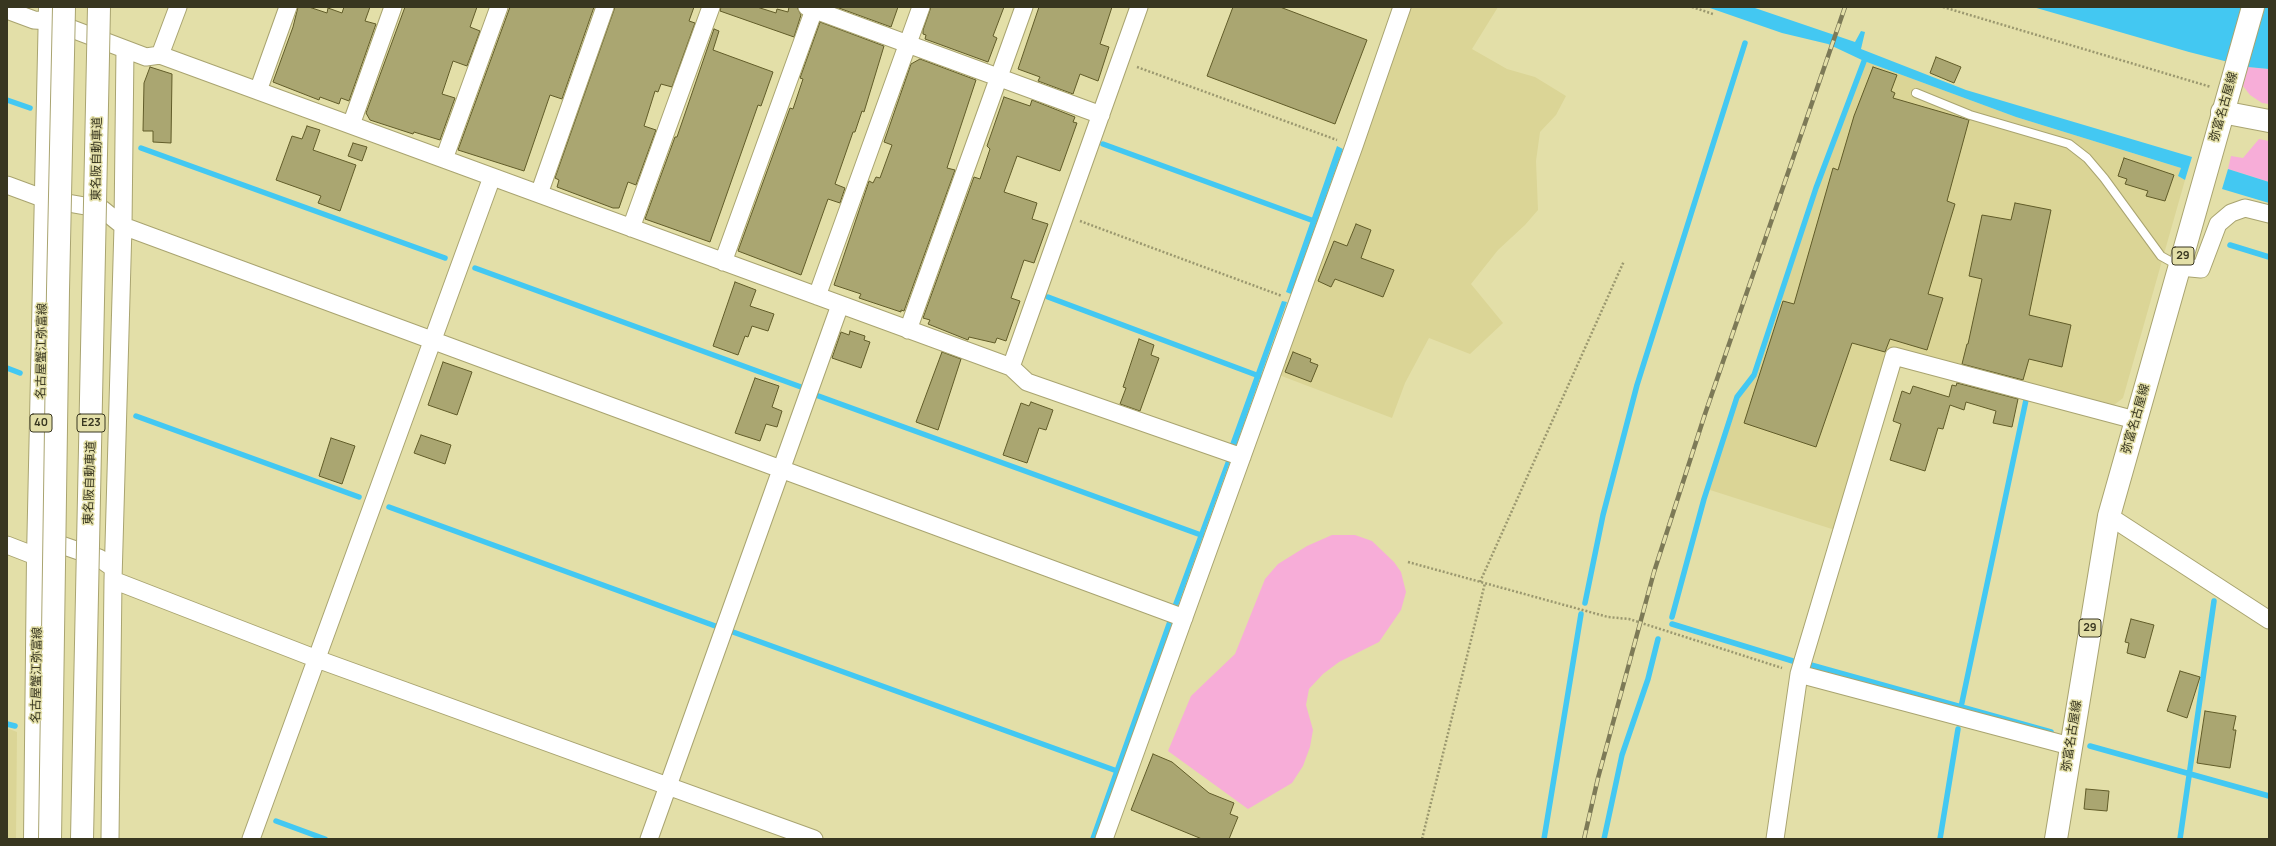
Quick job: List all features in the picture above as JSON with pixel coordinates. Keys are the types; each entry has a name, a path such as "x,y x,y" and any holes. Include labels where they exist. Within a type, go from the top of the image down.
{"main road":[{"name":"東名阪自動車道","path":"82,839 100,7"},
{"name":"弥富名古屋線","path":"2056,839 2070,746 2109,516 2225,102 2254,7"},
{"path":"50,839 58,290 55,12"},
{"name":"名古屋蟹江弥富線","path":"35,839 38,547 45,199 55,12"},
{"path":"2225,102 2269,121"}],"street":[{"path":"160,55 178,7"},
{"path":"258,91 288,7"},
{"path":"351,125 393,7"},
{"path":"444,159 499,7"},
{"path":"539,194 605,7"},
{"path":"631,228 711,7"},
{"path":"817,296 921,7"},
{"path":"908,330 1024,7"},
{"path":"1011,367 1140,7"},
{"path":"1104,839 1354,146 1402,7"},
{"path":"723,262 812,8 1101,114"},
{"path":"7,10 34,20 55,12 125,49 146,57 160,55 1011,367 1027,382 1242,457"},
{"path":"110,839 113,574 123,226 125,49"},
{"path":"252,839 431,340 492,177"},
{"path":"7,185 45,199 102,209 123,226 1184,618"},
{"path":"2180,267 2201,269 2218,224 2231,213 2245,208 2269,214"},
{"path":"650,839 840,305"},
{"path":"1775,839 1800,674 1894,356 2135,420"},
{"path":"2109,516 2269,620"},
{"path":"7,545 38,547 99,558 113,574 317,659 814,839"},
{"path":"1800,674 2070,746"}],"lane":[{"path":"1916,93 1970,115 2068,144 2087,158 2104,178 2161,256 2180,267"}],"path":[{"path":"1692,7 1713,14"},
{"path":"1943,7 2225,102"},
{"path":"1120,61 1354,146"},
{"path":"1065,215 1297,302"},
{"path":"1480,582 1624,261"},
{"path":"1408,562 1608,617 1629,619 1666,629 1800,674"},
{"path":"1422,839 1485,583"}],"shaded area":[{"path":"1408,7 1498,7 1472,49 1507,69 1535,77 1566,96 1556,115 1540,132 1536,161 1538,210 1525,225 1498,250 1471,284 1503,323 1470,354 1429,338 1405,383 1392,418 1279,375"},
{"path":"1864,61 2016,117 2181,168 2178,176 2185,180 2123,398 2114,405 1893,347 1835,530 1707,489 1737,397 1754,375 1816,188"},
{"path":"2248,67 2269,69 2269,104 2262,103 2250,95 2243,86"},
{"path":"2259,139 2269,141 2269,182 2228,169 2231,156 2243,158"},
{"path":"1332,535 1355,535 1372,541 1394,562 1401,572 1406,592 1401,610 1379,642 1339,662 1323,674 1309,689 1306,705 1313,730 1310,747 1303,766 1292,783 1248,809 1168,751 1191,696 1235,654 1265,579 1278,564 1307,546"},
{"path":"7,728 17,732 16,839 7,839"}],"water":[{"path":"1707,7 1752,7 1855,42 1861,31 1865,32 1861,49 1966,90 2192,157 2185,180 2178,176 2181,168 2016,117 1864,61 1828,44 1782,33"},
{"path":"2033,7 2269,7 2269,69 2248,67 2189,52"},
{"path":"1337,146 1343,149 1291,294 1286,292"},
{"path":"2228,169 2269,182 2269,203 2222,189"},
{"path":"1282,301 1287,302 1235,449 1229,447"},
{"path":"1227,458 1231,459 1178,606 1173,604"},
{"path":"1168,619 1173,621 1095,839 1090,839"}],"building":[{"path":"298,7 309,7 327,13 328,8 342,13 344,7 370,7 365,21 376,24 349,101 341,98 339,104 320,97 319,100 273,82 293,27"},
{"path":"405,7 477,7 470,27 480,31 467,66 453,61 442,94 455,98 440,140 414,132 413,134 370,120 366,113"},
{"path":"510,7 594,7 562,99 550,95 524,171 458,150"},
{"path":"615,7 694,7 689,21 695,23 672,87 661,84 658,92 655,91 644,126 656,130 636,185 628,182 619,208 613,208 557,187 559,180 555,178"},
{"path":"721,7 757,7 776,13 777,9 788,12 789,7 797,7 801,15 794,37 720,11"},
{"path":"836,7 898,7 891,27"},
{"path":"931,7 1004,7 993,36 997,38 988,62 925,39 926,35 923,34 923,30"},
{"path":"1039,7 1112,7 1100,44 1109,47 1098,81 1080,74 1073,94 1038,81 1040,77 1018,69"},
{"path":"1233,7 1280,7 1367,40 1335,124 1207,76"},
{"path":"820,22 884,46 864,112 862,111 855,132 853,132 835,184 845,188 840,203 828,199 801,275 738,251 790,108 793,109 803,79 800,78"},
{"path":"714,29 719,31 713,50 773,72 761,106 758,105 710,242 645,219 675,137 677,137"},
{"path":"1936,57 1961,67 1954,83 1930,73"},
{"path":"920,59 976,80 947,168 955,170 904,311 901,310 901,312 859,298 861,294 834,285 869,181 873,183 876,177 880,178 892,145 884,142 911,64"},
{"path":"150,67 172,74 171,143 153,142 153,131 143,131 144,83"},
{"path":"1873,67 1897,75 1891,91 1895,93 1893,98 1969,120 1947,201 1955,204 1928,294 1943,298 1927,350 1890,339 1885,352 1852,343 1816,447 1744,423 1783,301 1794,304 1833,168 1838,170 1854,116"},
{"path":"1004,97 1030,106 1032,100 1075,117 1073,122 1077,123 1060,171 1017,156 1004,192 1037,203 1032,219 1048,224 1034,263 1024,260 1011,298 1020,301 1006,341 997,338 995,343 969,337 968,340 928,324 930,320 923,318 974,177 980,179 990,149 987,146"},
{"path":"307,126 320,130 313,150 356,165 340,211 318,203 321,196 276,180 292,136 302,139"},
{"path":"353,143 367,147 362,161 348,156"},
{"path":"2124,158 2174,175 2165,201 2146,196 2148,191 2125,184 2127,179 2118,176"},
{"path":"2015,203 2051,210 2029,315 2071,325 2062,367 2029,359 2023,380 1962,364 1968,344 1982,279 1969,276 1982,215 2011,220"},
{"path":"1356,224 1371,230 1361,258 1394,270 1383,297 1335,279 1331,287 1318,281 1334,241 1347,246"},
{"path":"735,282 756,290 750,306 774,314 768,331 752,326 748,337 745,336 738,355 713,346"},
{"path":"850,331 865,336 864,340 870,342 861,368 832,358 841,332 849,335"},
{"path":"1139,339 1154,345 1151,355 1159,358 1140,411 1120,404 1126,388 1123,387"},
{"path":"942,352 961,359 938,430 916,422"},
{"path":"1293,352 1311,359 1310,362 1318,365 1311,382 1285,372"},
{"path":"443,362 472,372 457,415 428,405"},
{"path":"755,378 779,386 772,407 782,411 777,427 766,424 760,441 735,433"},
{"path":"1957,383 2018,399 2012,427 1993,423 1996,411 1966,402 1964,410 1950,405 1943,429 1938,428 1925,471 1890,460 1901,424 1893,421 1902,391 1910,394 1913,386 1949,397 1952,385 1956,386"},
{"path":"1031,402 1053,410 1046,430 1039,428 1027,463 1003,455 1021,403 1029,406"},
{"path":"421,435 451,445 445,464 414,453"},
{"path":"331,438 355,446 342,484 319,476"},
{"path":"2131,619 2154,625 2145,658 2127,653 2129,643 2125,642"},
{"path":"2180,671 2200,677 2187,718 2167,711"},
{"path":"2205,711 2236,716 2233,730 2236,730 2230,768 2197,763"},
{"path":"1153,754 1172,762 1209,793 1234,803 1230,814 1238,817 1229,839 1202,839 1131,810"},
{"path":"2086,789 2109,791 2107,811 2084,809"}],"waterway":[{"path":"1585,603 1603,515 1637,385 1745,43"},
{"path":"1672,617 1704,499 1737,397 1754,375 1816,188 1866,56"},
{"path":"7,100 30,108"},
{"path":"1103,144 1314,221"},
{"path":"141,148 445,258"},
{"path":"2230,245 2269,257"},
{"path":"475,268 801,387"},
{"path":"1048,297 1259,376"},
{"path":"7,368 20,373"},
{"path":"813,394 1201,535"},
{"path":"1961,707 2026,400"},
{"path":"136,416 359,497"},
{"path":"389,507 718,627"},
{"path":"2180,839 2214,601"},
{"path":"1544,839 1581,614"},
{"path":"1672,624 1796,662"},
{"path":"733,632 1117,771"},
{"path":"1604,839 1622,755 1648,679 1658,639"},
{"path":"1811,665 2051,732"},
{"path":"7,724 15,726"},
{"path":"1940,839 1958,729"},
{"path":"2090,746 2269,796"},
{"path":"276,821 325,839"}],"railway":[{"path":"1584,839 1598,778 1654,572 1705,414 1845,7"}]}
